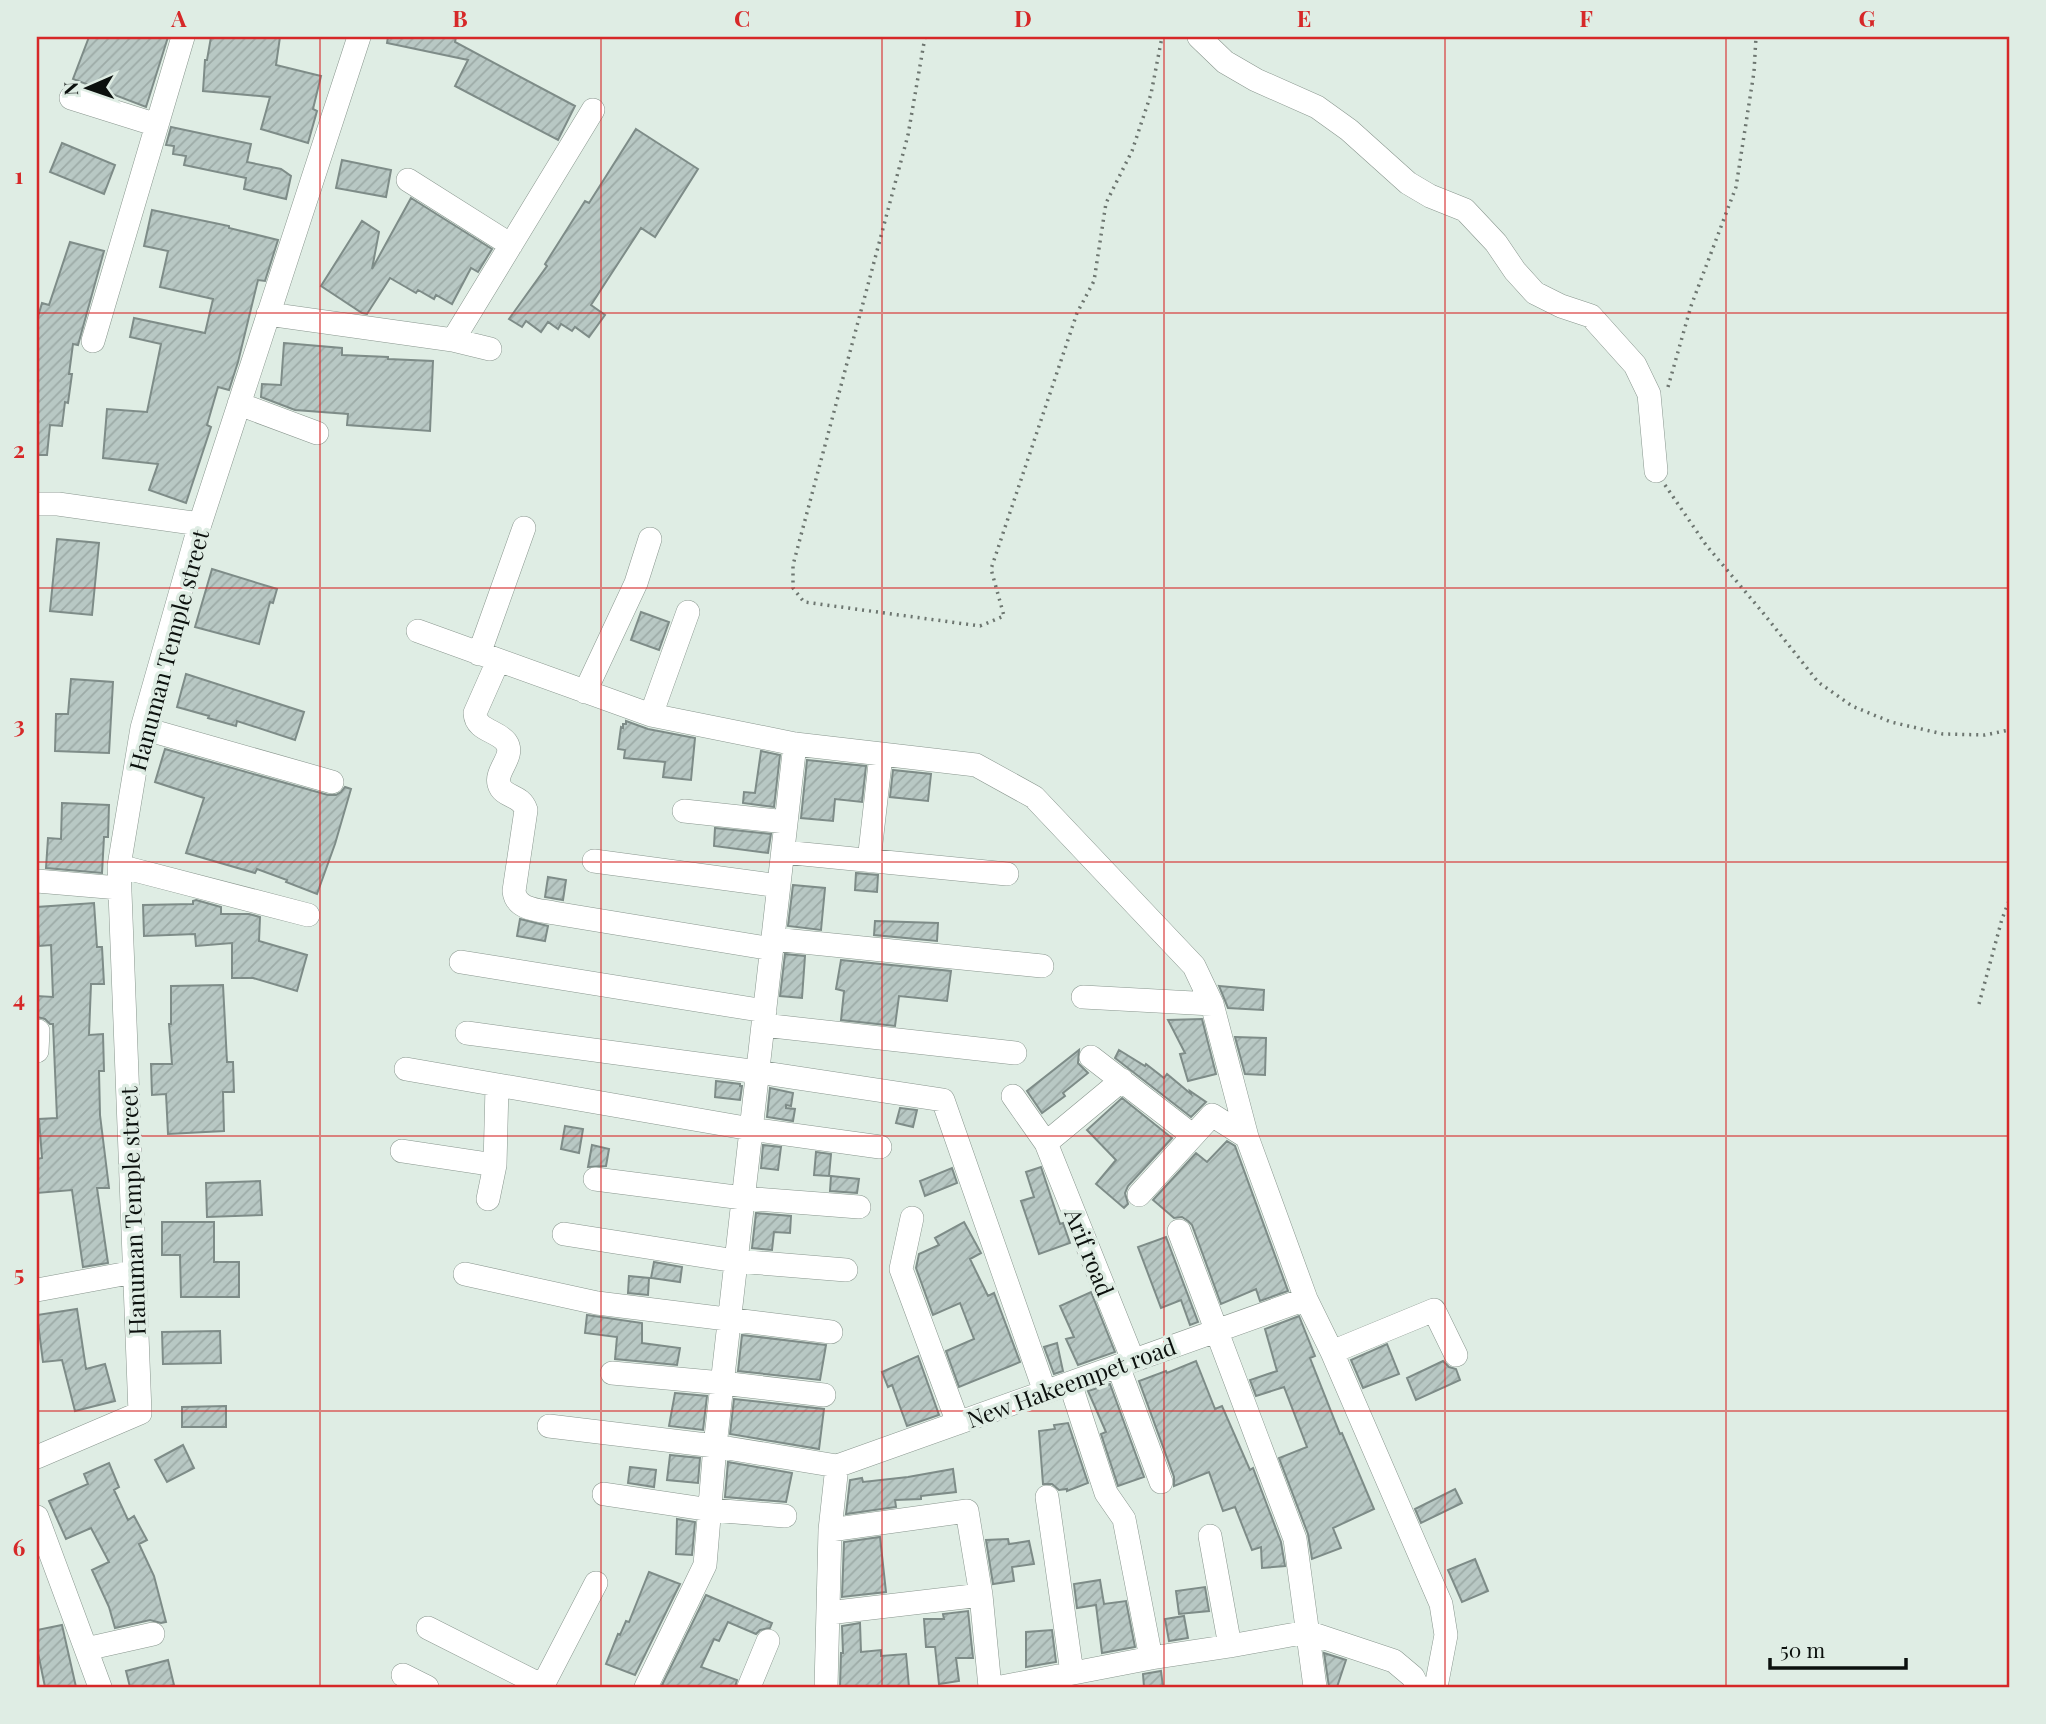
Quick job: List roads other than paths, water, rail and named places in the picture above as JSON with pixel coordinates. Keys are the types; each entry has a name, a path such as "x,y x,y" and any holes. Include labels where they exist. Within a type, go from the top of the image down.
{"street":[{"path":"93,341 183,37"},
{"name":"Hanuman Temple street","path":"37,1457 140,1413 119,877 142,728 200,524 359,37"},
{"path":"1199,37 1224,62 1256,80 1317,107 1349,130 1408,183 1430,196 1465,210 1496,243 1535,293 1561,306 1591,316 1635,365 1649,394 1656,471"},
{"path":"71,98 157,125"},
{"path":"453,340 593,110"},
{"path":"408,180 511,245"},
{"path":"268,314 453,340 490,349"},
{"path":"239,404 317,433"},
{"path":"37,504 58,504 200,524"},
{"path":"524,528 475,713 475,718 482,727 502,738 507,744 509,753 499,784 506,793 521,801 526,810 514,891 518,903 554,913 772,944 1042,966"},
{"path":"585,692 636,583 650,539"},
{"path":"650,715 688,612"},
{"path":"418,631 650,715 795,744 976,765 1034,797 1194,966 1212,1004 1247,1137 1306,1299 1332,1352 1441,1604 1446,1635 1436,1687"},
{"path":"142,728 332,782"},
{"path":"646,1687 705,1565 722,1383 795,744"},
{"path":"869,861 881,755"},
{"path":"684,811 786,822"},
{"path":"783,852 1007,874"},
{"path":"594,861 779,886"},
{"path":"37,881 119,877 308,915"},
{"path":"461,962 764,1018 1015,1054"},
{"path":"1083,997 1212,1004"},
{"path":"37,1031 37,1051"},
{"path":"467,1033 943,1100 1045,1392"},
{"path":"1091,1057 1192,1135"},
{"path":"406,1069 751,1129 880,1147"},
{"path":"1046,1143 1122,1080"},
{"path":"488,1199 495,1165 498,1086"},
{"name":"Arif road","path":"1013,1096 1046,1143 1126,1363 1161,1482"},
{"path":"1139,1195 1212,1115 1247,1137"},
{"path":"402,1151 495,1165"},
{"path":"595,1179 743,1198 859,1208"},
{"path":"912,1217 901,1269 958,1423"},
{"path":"1179,1231 1295,1539 1315,1687"},
{"path":"564,1234 736,1261 846,1270"},
{"path":"37,1290 134,1272"},
{"path":"465,1274 597,1303 831,1332"},
{"name":"New Hakeempet road","path":"826,1464 958,1423 1306,1299"},
{"path":"1332,1352 1434,1311 1456,1355"},
{"path":"612,1373 824,1395"},
{"path":"1070,1383 1106,1493 1124,1519 1152,1658"},
{"path":"549,1426 826,1464 831,1530 826,1687"},
{"path":"604,1494 711,1510 785,1516"},
{"path":"1047,1497 1072,1673"},
{"path":"831,1530 967,1511 981,1595 990,1687"},
{"path":"37,1517 100,1687"},
{"path":"1209,1536 1230,1647"},
{"path":"428,1628 543,1687 596,1583"},
{"path":"828,1613 981,1595"},
{"path":"1001,1687 1307,1632 1394,1661 1413,1677 1418,1687"},
{"path":"86,1649 153,1634"},
{"path":"748,1687 768,1641"},
{"path":"403,1675 427,1687"}]}
